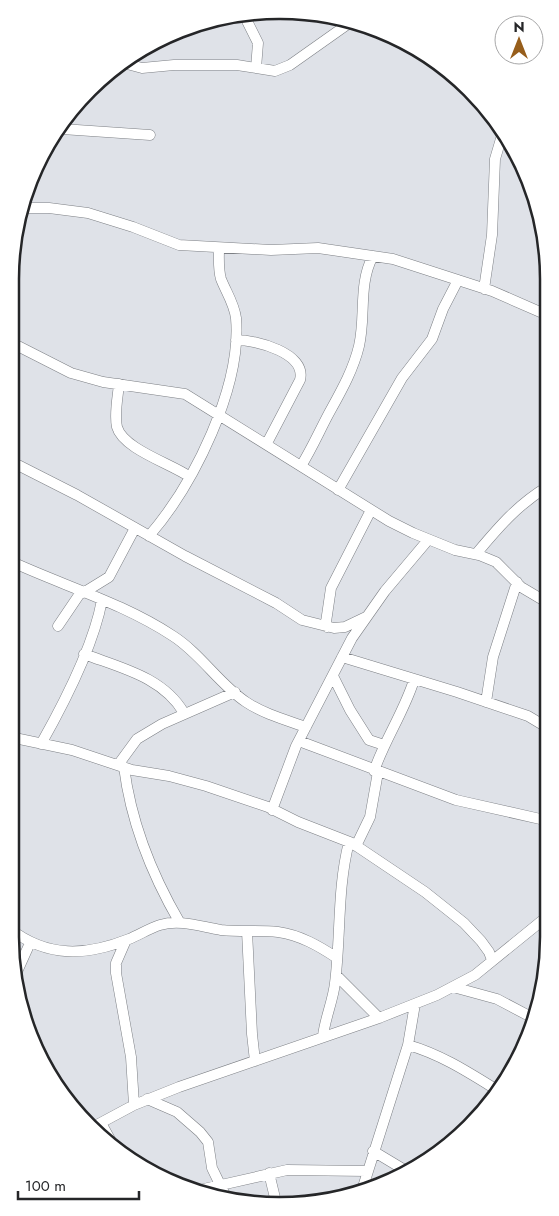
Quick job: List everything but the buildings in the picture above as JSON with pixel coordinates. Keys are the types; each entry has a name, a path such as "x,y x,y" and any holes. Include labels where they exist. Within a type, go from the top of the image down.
{"street":[{"path":"247,21 258,43 256,68"},
{"path":"132,65 142,68 174,64 207,64 274,71 290,65 344,27"},
{"path":"67,129 150,135"},
{"path":"484,289 492,235 495,158 500,141"},
{"path":"29,208 58,209 88,213 179,245 218,248 318,248 373,256 425,268 540,310"},
{"path":"149,536 190,477 212,434 231,377 236,340 234,308 221,278 218,248"},
{"path":"301,466 339,396 352,367 362,328 363,289 367,267 373,256"},
{"path":"338,490 402,378 432,339 443,309 458,280"},
{"path":"236,340 252,340 269,345 289,357 298,365 301,371 300,380 267,443"},
{"path":"19,347 71,373 119,384 185,394 267,443 371,510 428,540 496,562 531,594 540,599"},
{"path":"119,384 117,426 120,434 138,448 190,477"},
{"path":"19,466 276,603 302,620 327,627 345,627 366,617"},
{"path":"476,554 496,528 512,513 540,493"},
{"path":"327,627 326,622 332,588 371,510"},
{"path":"41,744 84,654 99,615 109,577 135,528"},
{"path":"272,810 299,741 342,657 366,617 428,540"},
{"path":"19,565 142,618 174,636 197,654 245,702 259,710 306,727"},
{"path":"58,626 82,592 109,577"},
{"path":"486,702 493,657 517,582"},
{"path":"84,654 157,684 177,700 184,713"},
{"path":"342,657 528,716 540,723"},
{"path":"332,676 369,740 384,745"},
{"path":"323,1036 336,975 339,896 352,844 370,817 376,772 384,745 406,703 414,680"},
{"path":"180,923 157,882 138,828 121,766 137,739 184,713 235,692"},
{"path":"19,739 72,750 121,766 184,780 272,810 352,844 425,892 464,923 481,941 492,960"},
{"path":"299,741 376,772 475,806 540,819"},
{"path":"99,1125 148,1099 323,1036 379,1018 453,987 475,974 540,922"},
{"path":"19,935 46,950 90,951 126,940 161,925 180,923 247,931 279,932 299,937 317,945 337,958"},
{"path":"247,931 255,1061"},
{"path":"126,940 116,963 116,974 131,1057 134,1106"},
{"path":"20,964 30,942"},
{"path":"336,975 379,1018"},
{"path":"453,987 497,999 528,1015"},
{"path":"364,1183 408,1045 414,1004"},
{"path":"408,1045 427,1050 454,1063 492,1087"},
{"path":"148,1099 177,1112 200,1132 210,1147 212,1168 223,1191"},
{"path":"373,1151 400,1167"},
{"path":"210,1187 268,1173 301,1168 367,1172"},
{"path":"268,1173 275,1197"}]}
